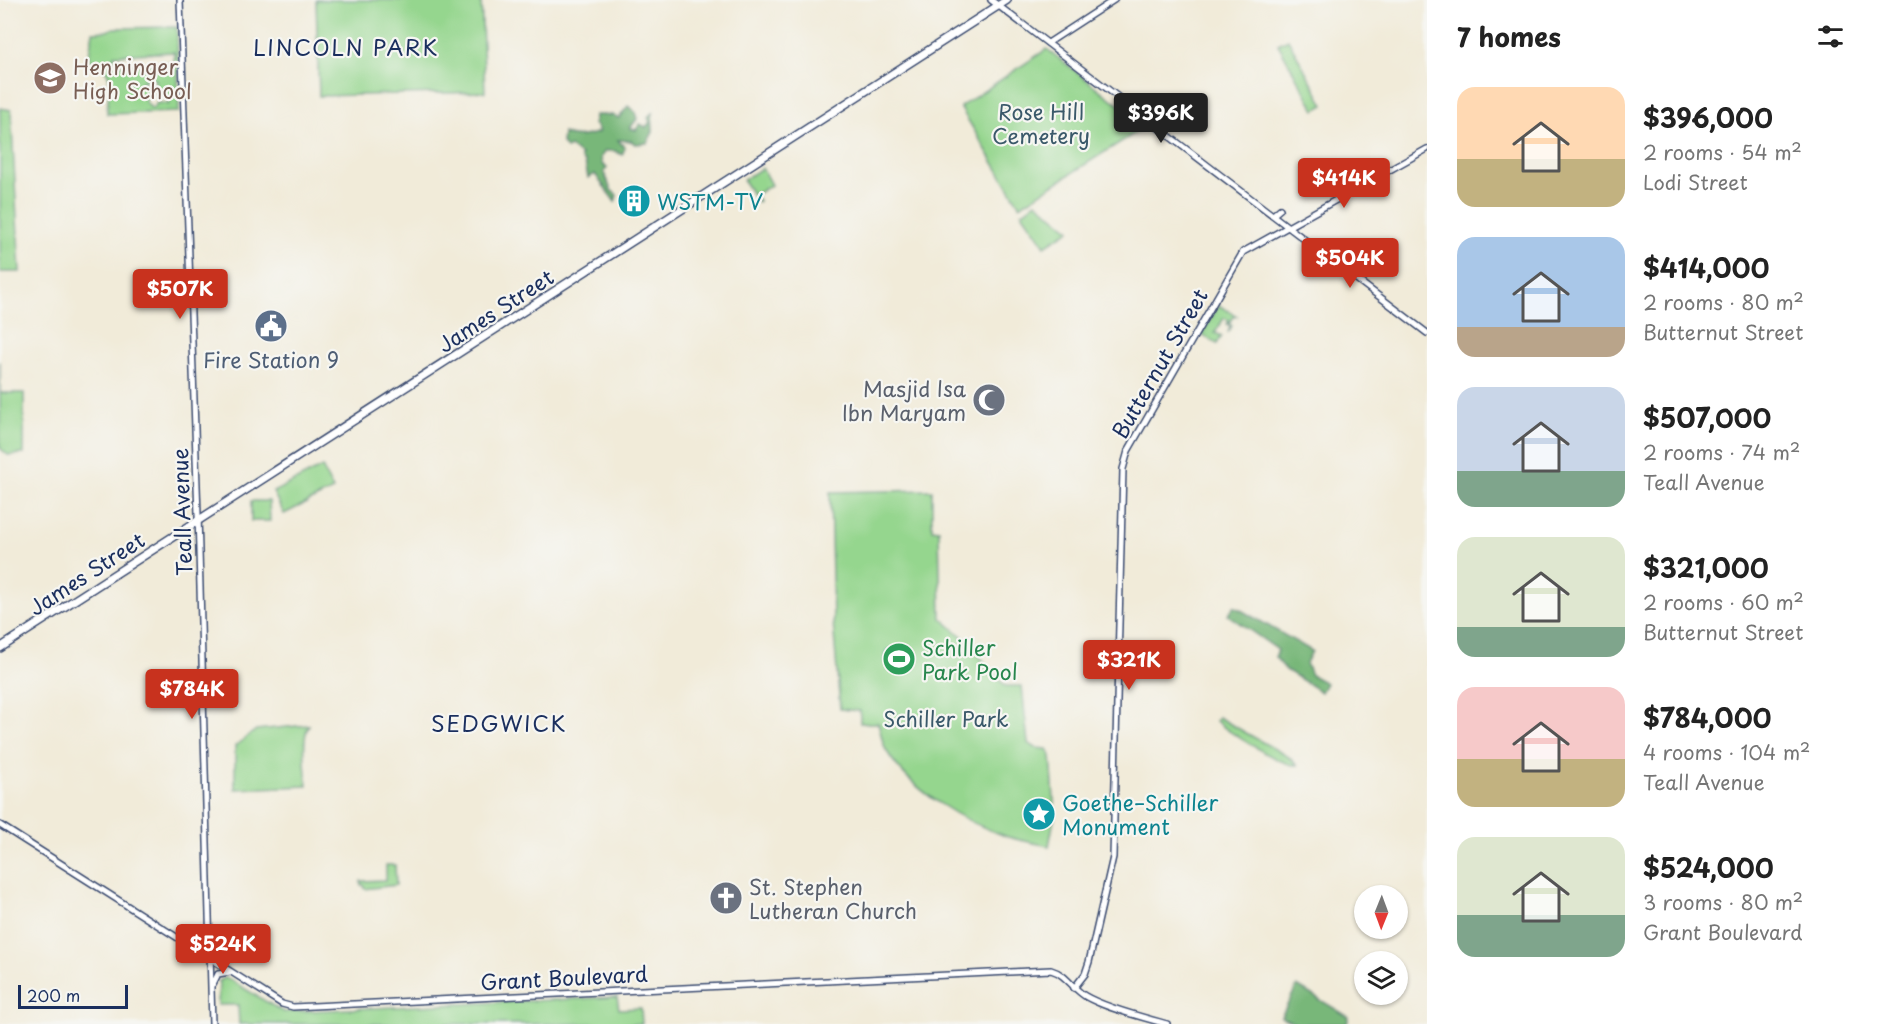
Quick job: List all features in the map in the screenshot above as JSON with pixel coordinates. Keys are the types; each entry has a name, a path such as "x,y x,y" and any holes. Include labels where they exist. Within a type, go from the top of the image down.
{"main road":[{"name":"James Street","path":"0,648 1007,0"}],"street":[{"name":"Teall Avenue","path":"180,0 212,1024"},
{"path":"991,0 1427,333"},
{"path":"1048,43 1114,0"},
{"name":"Butternut Street","path":"1074,988 1081,981 1087,968 1113,857 1124,460 1240,255 1427,149"},
{"path":"1273,215 1280,209"},
{"name":"Grant Boulevard","path":"0,825 231,973 282,1004 293,1007 1051,970 1060,974 1074,988 1089,998 1167,1024"},
{"path":"185,943 201,944 210,931"},
{"path":"211,992 218,974 231,973"}],"green space":[{"name":"LINCOLN PARK","path":"316,0 481,0 485,92 319,96"},
{"path":"177,27 179,112 107,114 108,74 98,63 88,59 93,32 114,28","holes":["174,52 174,63 114,65 114,55","155,79 157,95 165,95 167,92 169,102 168,105 157,103 152,109 145,101 150,93 149,85 143,85 143,80"]},
{"path":"1288,39 1324,105 1315,110 1278,44"},
{"name":"Rose Hill Cemetery","path":"1047,49 1146,126 1020,206 960,107"},
{"path":"628,106 635,112 637,119 630,128 636,130 640,124 646,127 650,122 648,117 652,113 653,132 647,143 635,144 631,141 618,140 625,148 622,155 615,151 605,151 601,157 602,164 607,168 604,172 611,190 617,195 615,202 595,174 588,178 581,155 570,147 566,149 562,143 563,133 581,136 599,132 594,123 595,115 612,115 619,118"},
{"path":"0,108 11,110 20,272 0,272"},
{"path":"762,168 771,185 755,195 759,201 757,202 743,180"},
{"path":"1036,202 1070,230 1045,246 1022,213"},
{"path":"1218,305 1237,316 1233,317 1229,324 1232,326 1228,333 1229,320 1224,318 1215,333 1222,336 1217,344 1202,335"},
{"path":"0,393 24,393 24,454 8,455 0,448"},
{"path":"322,467 333,490 284,514 273,492"},
{"name":"Schiller Park","path":"932,490 932,529 939,530 941,618 964,638 1005,686 1022,686 1028,743 1036,748 1047,749 1051,756 1055,814 1049,846 991,831 956,814 924,792 896,765 885,747 878,723 860,723 860,711 840,709 833,621 830,492"},
{"path":"251,501 269,501 270,521 251,521"},
{"path":"1234,606 1312,651 1306,663 1311,675 1326,683 1321,692 1286,670 1275,657 1278,650 1228,615"},
{"path":"1218,717 1289,757 1297,765 1281,761 1243,740 1216,721"},
{"path":"309,725 305,738 307,786 235,789 235,746 256,730"},
{"path":"386,865 395,865 396,885 365,889 364,885 361,885 361,881 386,880"},
{"path":"225,978 283,1012 617,997 619,1009 641,1008 642,1024 239,1024 238,1005 218,1005 219,981"},
{"path":"1297,986 1349,1017 1347,1024 1297,1024 1281,1017"}],"water":[{"name":"Schiller Park Pool","path":"888,649 914,656 911,668 884,661"}],"place":[{"name":"Henninger High School","path":"50,78"},
{"name":"WSTM-TV","path":"634,201"},
{"name":"Fire Station 9","path":"271,326"},
{"name":"Masjid Isa Ibn Maryam","path":"989,400"},
{"name":"Schiller Park Pool","path":"899,659"},
{"name":"Goethe–Schiller Monument","path":"1039,814"},
{"name":"St. Stephen Lutheran Church","path":"726,898"}],"district":[{"name":"LINCOLN PARK","path":"346,46"},
{"name":"SEDGWICK","path":"499,722"}]}
